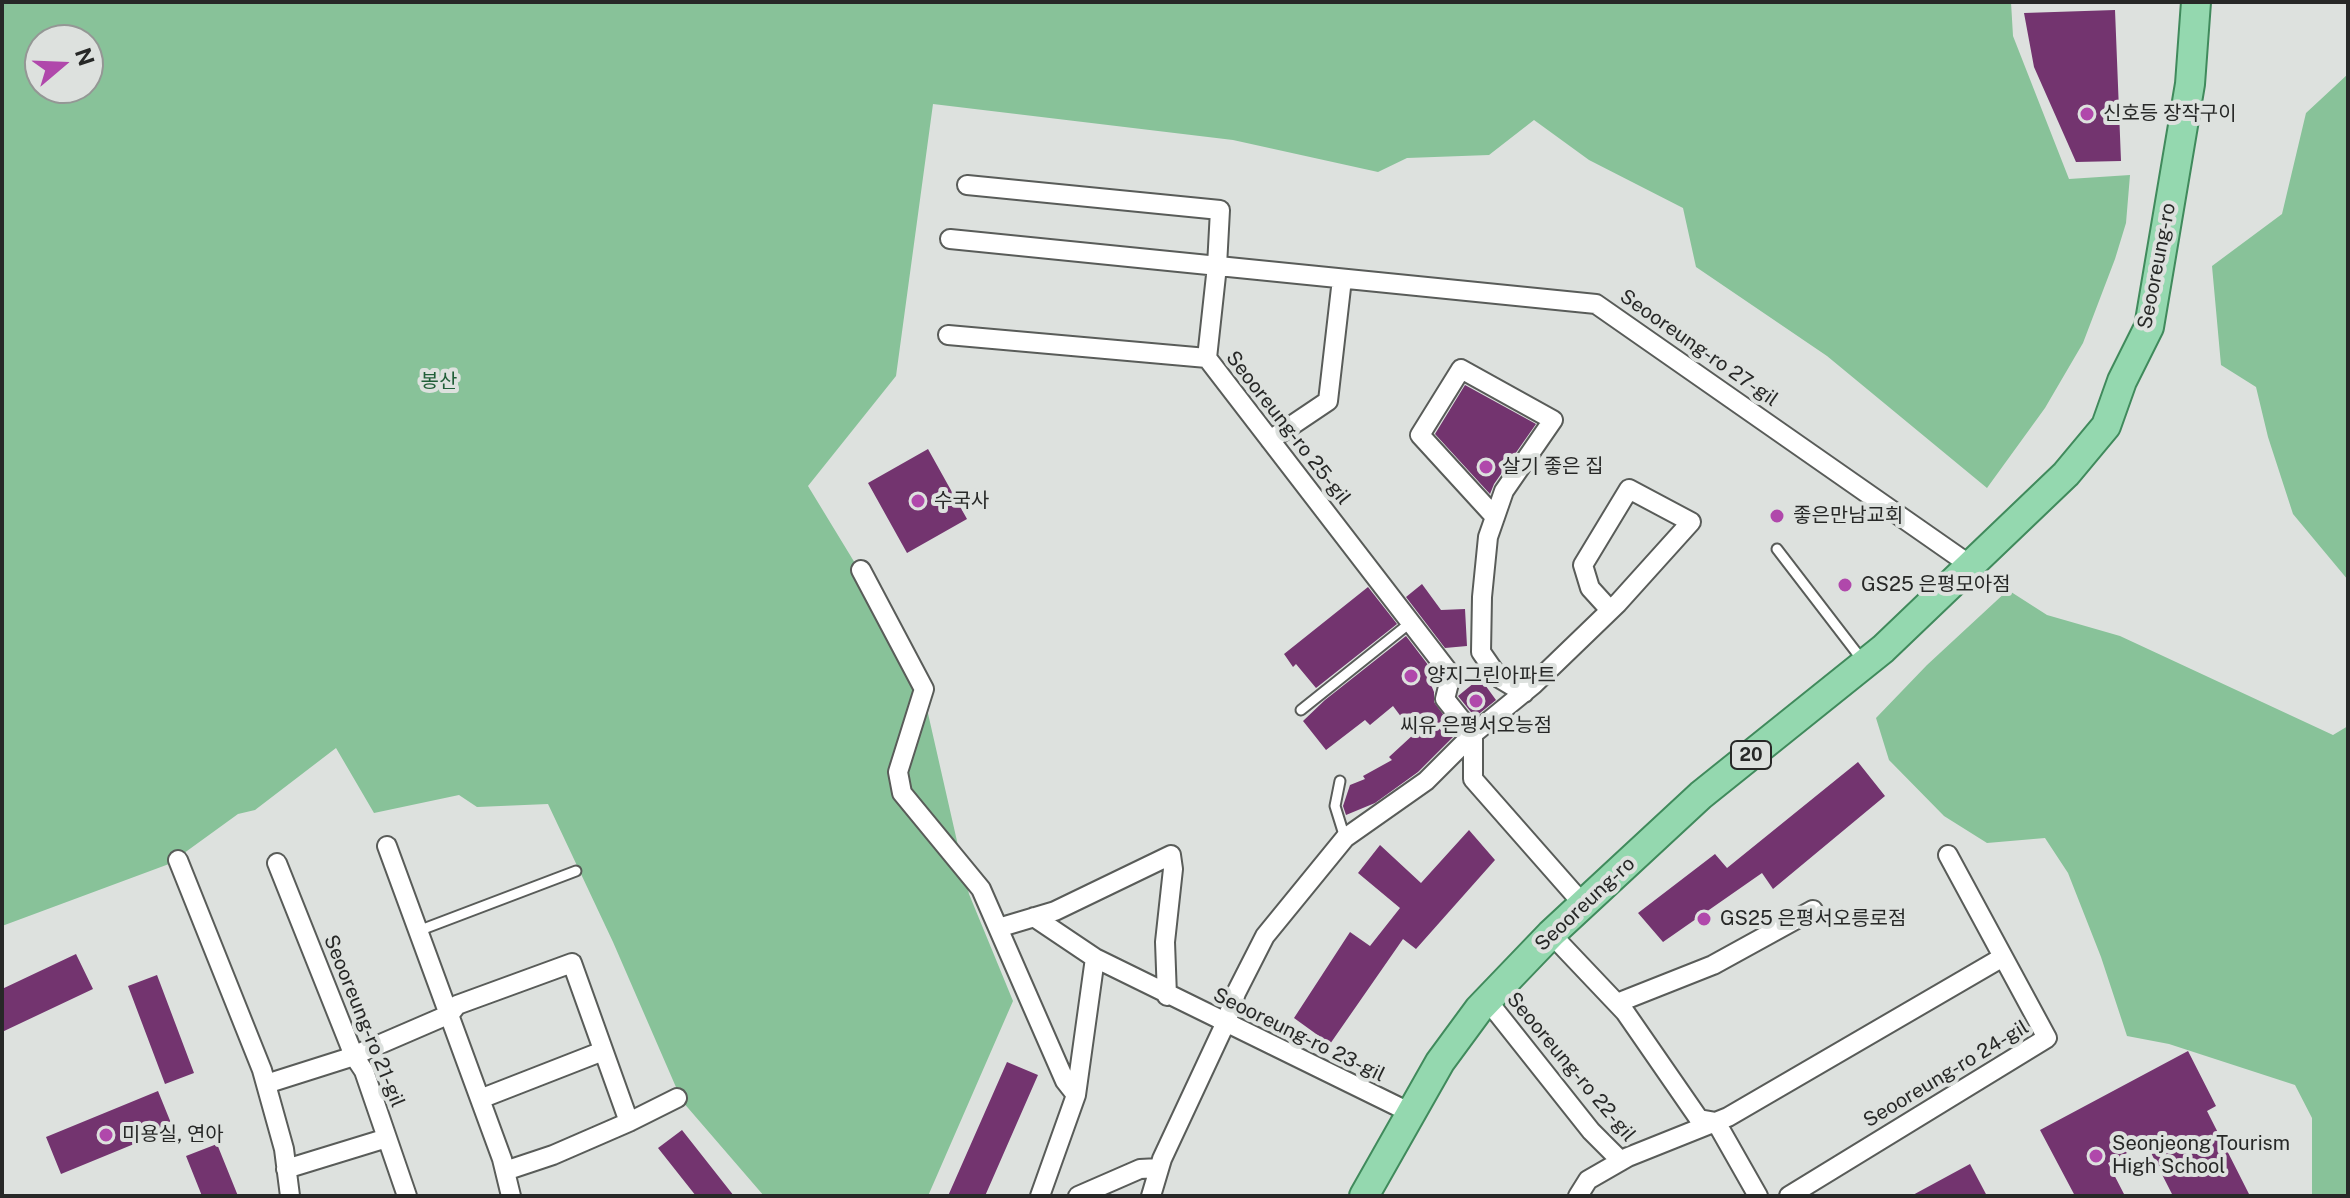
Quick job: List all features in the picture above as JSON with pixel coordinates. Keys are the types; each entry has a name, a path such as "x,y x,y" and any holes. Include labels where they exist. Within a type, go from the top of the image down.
{"main road":[{"name":"Seooreung-ro","path":"1366,1196 1440,1062 1487,1000 1551,934 1701,795 1865,663 2066,474 2106,426 2122,381 2149,327 2190,84 2196,2"}],"street":[{"path":"967,185 1220,210 1207,358"},
{"name":"Seooreung-ro 27-gil","path":"950,239 1596,304 1970,565"},
{"path":"1270,440 1328,401 1342,279"},
{"name":"Seooreung-ro 25-gil","path":"948,335 1207,358 1451,675 1445,699 1473,734"},
{"path":"1495,517 1420,435 1461,369 1553,420 1504,491 1495,517 1488,537 1481,652 1499,678 1524,693"},
{"path":"1151,1196 1159,1168 1226,1022 1236,993 1265,936 1345,838 1426,781 1473,734 1524,693 1610,610 1691,522 1629,489 1583,565 1590,588 1610,610"},
{"path":"861,570 924,689 898,772 902,793 981,889 1065,1081 1076,1095"},
{"path":"1473,734 1473,779 1583,904"},
{"path":"387,846 450,1014 511,1196"},
{"path":"998,928 1055,911 1171,855 1173,869 1165,942 1167,996"},
{"name":"Seooreung-ro 24-gil","path":"1789,1196 2047,1038 1948,855"},
{"path":"178,860 266,1084 284,1149 290,1196"},
{"name":"Seooreung-ro 21-gil","path":"277,863 354,1056 364,1071 407,1196"},
{"path":"1617,1003 1713,965 1813,910"},
{"name":"Seooreung-ro 23-gil","path":"1034,917 1095,958 1167,996 1411,1113"},
{"path":"1551,934 1617,1003 1699,1119 1716,1122 2003,957"},
{"path":"1040,1196 1076,1095 1095,958"},
{"path":"266,1084 354,1056 450,1014 457,1005 572,963 629,1122"},
{"name":"Seooreung-ro 22-gil","path":"1487,1000 1591,1131 1621,1161"},
{"path":"480,1099 603,1051"},
{"path":"505,1171 553,1155 677,1098"},
{"path":"1716,1122 1758,1196"},
{"name":"Seooreung-ro 22-gil","path":"1578,1196 1588,1180 1621,1161 1716,1122"},
{"path":"286,1169 387,1138"},
{"path":"1078,1196 1140,1169 1159,1168"}],"lane":[{"path":"1777,549 1865,663"},
{"path":"1301,710 1410,623"},
{"path":"1340,781 1335,806 1345,838"},
{"path":"418,931 576,871"}],"green space":[{"name":"봉산","path":"2,2 2011,2 2013,36 2069,179 2130,175 2126,223 2083,343 2045,408 1987,488 1827,356 1696,267 1683,208 1589,160 1534,120 1489,155 1407,158 1378,172 1233,140 933,104 896,376 808,486 917,665 969,894 1013,1001 928,1196 764,1196 682,1101 613,942 548,804 477,807 459,795 374,813 336,748 255,810 238,814 169,864 2,926"},
{"path":"2348,74 2348,580 2293,514 2268,437 2256,387 2221,365 2212,266 2282,214 2306,113"},
{"path":"2008,590 2047,615 2120,636 2333,735 2348,726 2348,1196 2312,1196 2312,1118 2295,1085 2169,1044 2127,1036 2101,957 2068,873 2045,838 1987,843 1944,816 1889,760 1876,718 1927,665"}],"building":[{"name":"신호등 장작구이","path":"2115,10 2121,161 2076,162 2034,67 2024,13"},
{"name":"살기 좋은 집","path":"1465,385 1536,424 1490,494 1435,434"},
{"name":"수국사","path":"928,449 967,519 907,553 868,483"},
{"path":"1422,584 1441,610 1465,609 1467,646 1445,648 1406,597"},
{"path":"1368,587 1397,624 1316,688 1284,654"},
{"path":"1406,636 1435,674 1429,680 1434,702 1457,733 1418,772 1375,803 1346,815 1343,806 1350,785 1365,779 1363,776 1392,760 1389,757 1414,734 1393,706 1370,725 1365,720 1326,750 1303,721"},
{"name":"씨유 은평서오능점","path":"1480,678 1496,700 1475,717 1458,696"},
{"path":"1858,762 1885,796 1773,889 1762,873 1663,942 1638,913 1715,854 1727,868"},
{"path":"1469,830 1495,860 1416,949 1403,939 1330,1044 1294,1018 1350,932 1370,946 1400,908 1358,873 1380,845 1421,883"},
{"path":"76,954 93,989 2,1032 2,989"},
{"path":"157,975 194,1073 165,1084 128,986"},
{"path":"2188,1051 2216,1106 2207,1111 2250,1196 2173,1196 2146,1143 2108,1163 2125,1196 2075,1196 2040,1130"},
{"path":"1007,1062 1038,1075 985,1196 948,1196"},
{"path":"158,1091 173,1128 61,1174 46,1137"},
{"path":"682,1130 734,1196 696,1196 658,1148"},
{"path":"217,1144 238,1196 202,1196 186,1156"},
{"path":"1970,1164 1987,1196 1911,1196"}],"place":[{"name":"신호등 장작구이","path":"2087,114"},
{"name":"살기 좋은 집","path":"1486,467"},
{"name":"수국사","path":"918,501"},
{"name":"좋은만남교회","path":"1777,516"},
{"name":"GS25 은평모아점","path":"1845,585"},
{"name":"양지그린아파트","path":"1411,676"},
{"name":"씨유 은평서오능점","path":"1476,701"},
{"name":"GS25 은평서오릉로점","path":"1704,919"},
{"name":"미용실, 연아","path":"106,1135"},
{"name":"Seonjeong Tourism High School","path":"2096,1156"}]}
